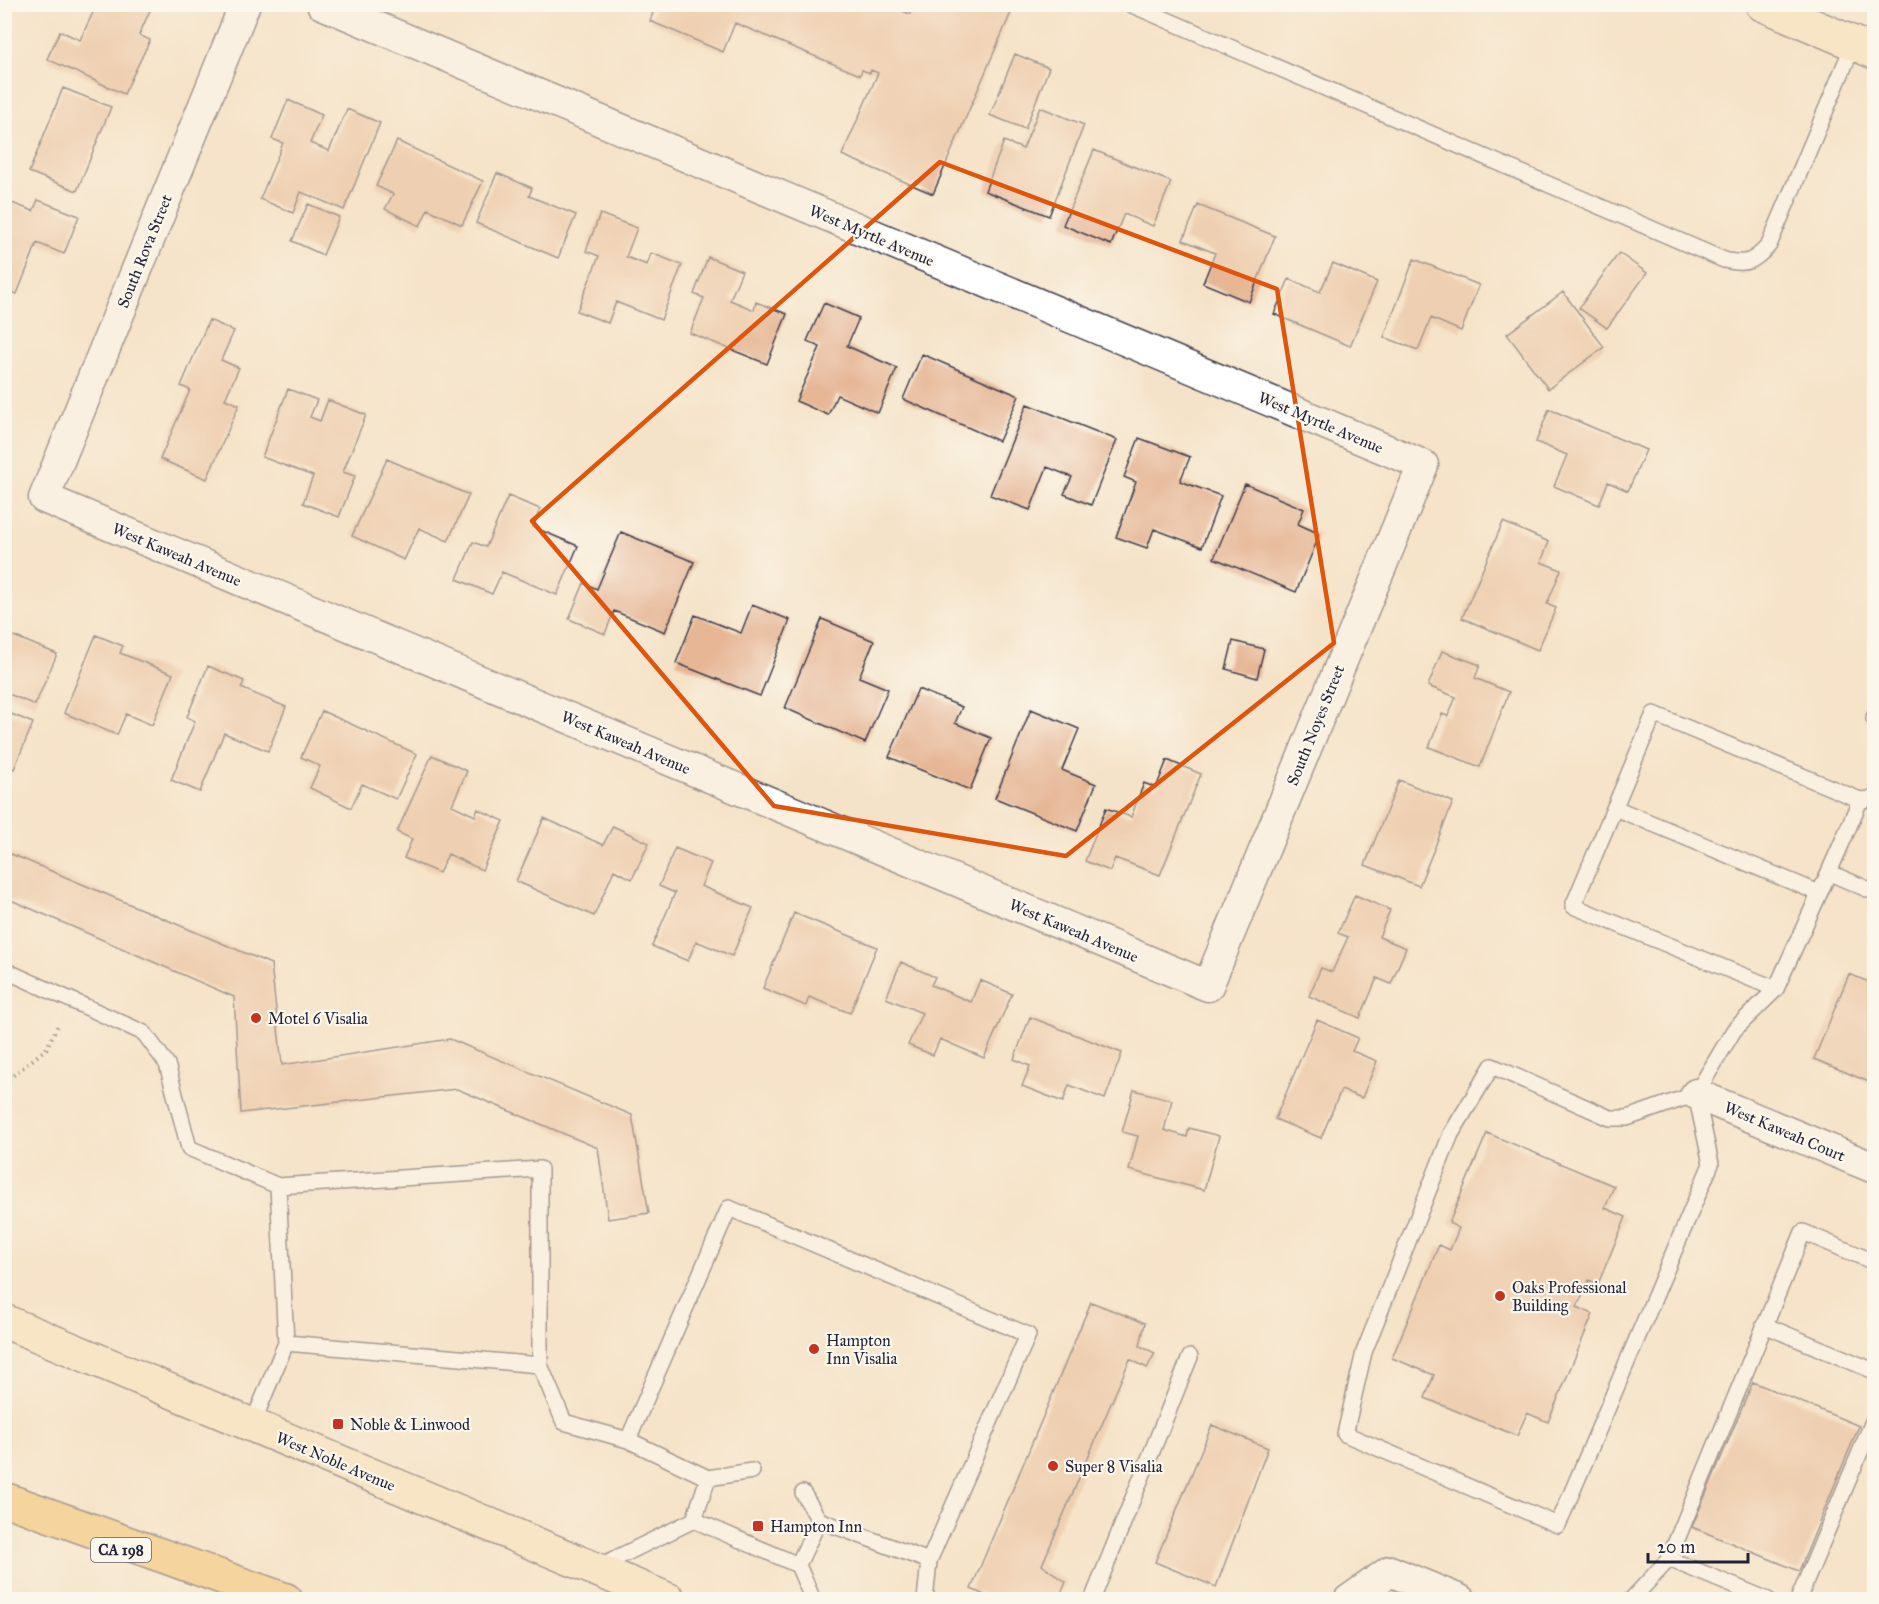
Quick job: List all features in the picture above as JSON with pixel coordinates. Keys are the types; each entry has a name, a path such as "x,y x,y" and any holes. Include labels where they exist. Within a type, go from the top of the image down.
{"highway":[{"name":"CA 198","path":"4,1500 237,1599"},
{"path":"4,1500 286,1599"}],"main road":[{"path":"1762,4 1864,48"},
{"name":"West Noble Avenue","path":"4,1321 669,1599"}],"street":[{"name":"South Rova Street","path":"44,498 245,4"},
{"name":"West Myrtle Avenue","path":"322,4 1423,465"},
{"name":"South Noyes Street","path":"1208,986 1423,465"},
{"name":"West Kaweah Avenue","path":"44,498 1208,986"},
{"name":"West Kaweah Court","path":"1696,1094 1875,1168"},
{"path":"1349,1599 1390,1571 1460,1599"}],"lane":[{"path":"1130,4 1724,260 1741,264 1758,258 1769,245 1864,48"},
{"path":"1696,1094 1711,1164 1558,1525 1345,1434 1364,1352 1451,1134 1492,1066 1610,1118 1627,1118 1696,1094 1734,1030 1776,989 1819,893 1870,797 1654,714 1573,906 1776,989"},
{"path":"1615,808 1819,893"},
{"path":"1830,873 1875,892"},
{"path":"4,970 144,1033 167,1064 189,1148 278,1186 540,1169 540,1365 564,1422 628,1440 708,1478 752,1471"},
{"path":"252,1425 286,1343 278,1186"},
{"path":"628,1440 729,1208 1029,1335 929,1562 925,1599"},
{"path":"1631,1599 1669,1559 1803,1232 1875,1262"},
{"path":"1764,1325 1875,1371"},
{"path":"286,1343 540,1365"},
{"path":"1092,1599 1190,1357"},
{"path":"1798,1599 1875,1419"},
{"path":"595,1569 694,1520 708,1478"},
{"path":"802,1493 819,1520 929,1562"},
{"path":"694,1520 798,1565 813,1599"},
{"path":"798,1565 819,1520"},
{"path":"1669,1559 1768,1599"}],"path":[{"path":"4,1083 46,1049 71,1000"}],"highlighted area":[{"path":"940,162 1277,289 1334,643 1066,856 774,806 532,521"}],"building":[{"path":"97,4 152,6 139,35 150,40 124,94 47,59 60,31 80,40"},
{"path":"656,4 894,4 893,7 910,14 914,4 1004,4 1013,8 933,194 842,155 878,73 862,70 860,75 735,23 723,52 650,21"},
{"path":"1015,54 1049,68 1025,129 990,115"},
{"path":"63,88 111,107 77,191 29,172"},
{"path":"288,100 322,115 310,143 329,151 347,109 380,123 344,210 301,192 293,213 260,199 283,143 272,139"},
{"path":"1040,107 1084,125 1049,216 985,191 1004,141 1023,149"},
{"path":"397,141 483,181 462,225 428,209 420,226 385,209 393,194 376,186"},
{"path":"1094,150 1171,182 1153,226 1124,214 1111,245 1063,225"},
{"path":"497,173 532,188 529,196 576,215 558,258 476,223"},
{"path":"4,200 33,211 38,200 79,216 64,254 37,243 17,294 4,289"},
{"path":"308,204 339,217 323,255 292,241"},
{"path":"1198,205 1275,236 1249,302 1203,283 1215,253 1183,240"},
{"path":"600,214 637,228 626,257 647,265 651,253 682,265 661,320 616,302 608,323 577,311 599,256 586,251"},
{"path":"1619,253 1647,273 1607,328 1579,308"},
{"path":"708,257 742,271 730,300 754,310 756,302 787,314 767,364 690,333 704,298 694,294"},
{"path":"1414,259 1479,285 1461,331 1431,318 1418,350 1384,337"},
{"path":"1333,263 1377,282 1350,346 1274,314 1289,279 1320,292"},
{"path":"1563,292 1604,347 1548,389 1507,334"},
{"path":"824,303 859,318 847,346 897,368 878,413 837,395 828,415 796,401 820,347 807,341"},
{"path":"209,320 234,331 221,360 239,368 225,399 239,405 207,479 160,459 190,390 181,386"},
{"path":"922,354 1019,396 999,441 903,399"},
{"path":"288,389 317,400 310,417 320,421 328,400 366,415 343,472 355,476 339,517 303,503 313,476 262,457"},
{"path":"1027,404 1117,440 1091,505 1064,494 1072,477 1047,467 1030,510 990,495"},
{"path":"1549,409 1646,450 1628,491 1608,482 1599,505 1554,486 1567,455 1536,442"},
{"path":"1139,438 1190,457 1180,481 1221,496 1202,547 1154,529 1147,548 1116,537 1136,482 1124,477"},
{"path":"387,459 469,495 448,541 419,528 404,560 352,536"},
{"path":"1245,484 1304,509 1298,524 1320,534 1296,592 1214,558"},
{"path":"508,496 540,509 533,527 578,546 557,595 502,572 492,594 457,579 473,542 486,547"},
{"path":"1503,522 1549,542 1541,562 1561,570 1547,604 1556,608 1538,650 1462,618"},
{"path":"621,532 694,562 665,632 614,611 605,634 569,619 584,583 597,589"},
{"path":"752,605 790,620 760,696 676,663 695,615 741,633"},
{"path":"822,619 874,641 859,677 888,689 865,743 785,708"},
{"path":"4,632 57,654 35,705 4,692"},
{"path":"96,635 123,646 120,653 173,674 152,725 126,714 117,735 64,713"},
{"path":"1233,641 1264,649 1257,678 1226,669"},
{"path":"1442,651 1480,665 1475,678 1509,692 1480,767 1429,747 1442,714 1448,716 1456,697 1428,686"},
{"path":"208,666 244,681 241,688 286,707 268,751 224,733 200,792 171,780 195,721 187,717"},
{"path":"918,689 962,707 955,723 991,738 970,790 889,757"},
{"path":"1031,709 1079,729 1062,770 1096,784 1077,831 995,798"},
{"path":"4,711 33,723 14,769 4,765"},
{"path":"322,711 417,754 396,799 362,784 351,808 310,788 320,766 301,757"},
{"path":"432,755 467,771 452,805 475,816 478,809 504,821 482,870 448,854 439,873 404,858 412,839 397,832"},
{"path":"1167,760 1201,774 1160,875 1115,858 1110,871 1085,861 1106,808 1131,817 1144,783 1156,788"},
{"path":"1399,780 1453,802 1419,886 1365,865"},
{"path":"544,818 603,845 613,826 649,843 632,879 614,870 594,916 516,881"},
{"path":"675,848 711,863 701,886 753,908 732,956 696,941 688,961 652,946 675,893 659,886"},
{"name":"Motel 6 Visalia","path":"4,851 271,964 282,1065 450,1039 632,1115 649,1213 608,1219 598,1148 457,1089 241,1113 234,997 4,897"},
{"path":"1355,895 1390,910 1379,937 1406,948 1391,984 1377,978 1360,1018 1309,996 1321,968 1332,972 1348,937 1338,933"},
{"path":"794,913 877,947 850,1013 809,997 806,1006 763,988"},
{"path":"901,962 935,977 931,985 971,1002 980,980 1012,994 984,1058 940,1039 933,1055 908,1045 922,1013 886,998"},
{"path":"1849,974 1874,984 1874,1068 1869,1082 1814,1059"},
{"path":"1030,1017 1122,1053 1105,1099 1069,1085 1063,1102 1022,1086 1030,1066 1014,1059"},
{"path":"1317,1020 1358,1038 1352,1051 1377,1061 1362,1098 1341,1090 1321,1138 1275,1119"},
{"path":"1134,1090 1172,1100 1164,1130 1187,1137 1189,1128 1219,1136 1204,1190 1129,1170 1138,1136 1122,1132"},
{"name":"Oaks Professional Building","path":"1487,1133 1614,1186 1605,1208 1626,1217 1598,1284 1589,1280 1577,1307 1593,1314 1548,1422 1527,1413 1517,1436 1425,1398 1434,1375 1392,1358 1439,1245 1450,1250 1459,1228 1449,1223"},
{"name":"Super 8 Visalia","path":"1091,1302 1145,1323 1140,1346 1155,1353 1147,1368 1130,1359 1042,1565 1066,1582 1058,1600 996,1600 971,1589"},
{"path":"1753,1382 1859,1426 1799,1571 1692,1527"},
{"name":"Super 8 Visalia","path":"1212,1425 1268,1448 1216,1587 1155,1562"}],"place":[{"name":"Motel 6 Visalia","path":"256,1018"},
{"name":"Oaks Professional Building","path":"1500,1296"},
{"name":"Hampton Inn Visalia","path":"814,1349"},
{"name":"Noble & Linwood","path":"338,1424"},
{"name":"Super 8 Visalia","path":"1053,1466"},
{"name":"Hampton Inn","path":"758,1526"}]}
